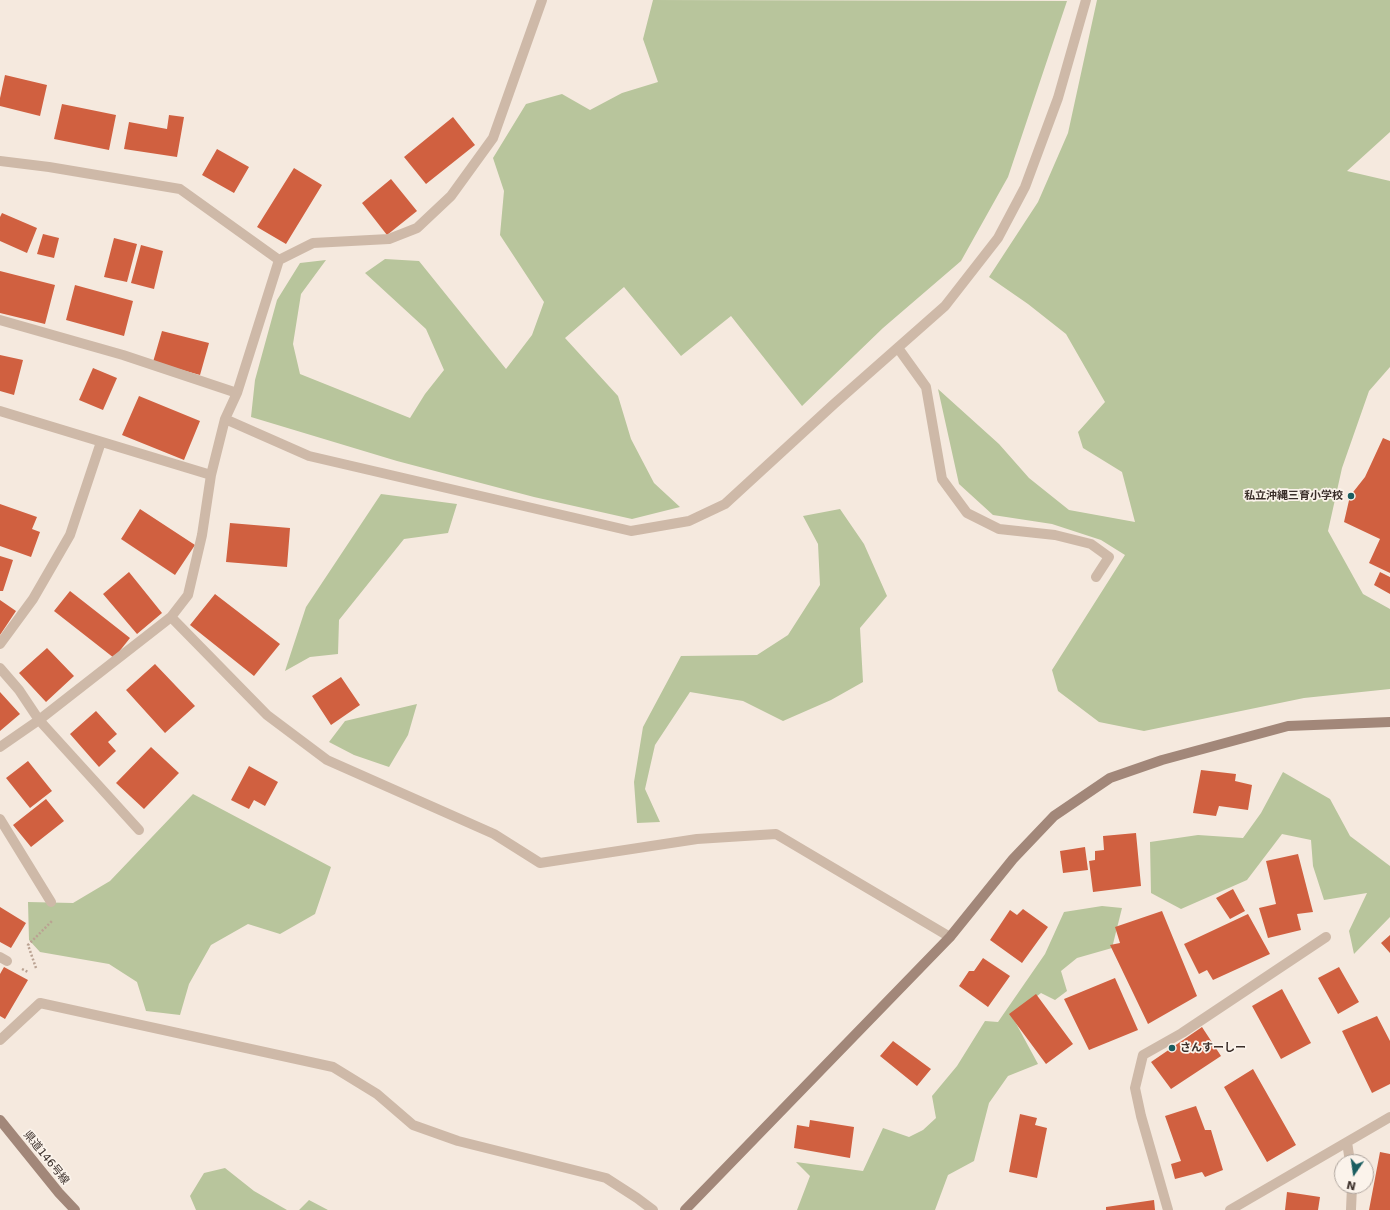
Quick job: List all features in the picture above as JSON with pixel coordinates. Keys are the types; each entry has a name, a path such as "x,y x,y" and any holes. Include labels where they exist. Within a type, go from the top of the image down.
{"street":[{"path":"0,747 39,720 171,617 188,595 202,535 211,475 226,419 237,392 279,260 313,243 389,239 417,228 451,196 493,138 542,0"},
{"path":"226,419 309,456 631,531 689,521 725,504 945,306 998,238 1025,188 1056,106 1086,0"},
{"path":"0,161 49,167 180,189 279,260"},
{"path":"0,320 123,355 237,392"},
{"path":"898,348 926,387 942,480 967,513 999,529 1055,535 1092,544 1109,556 1096,577"},
{"path":"0,411 211,475"},
{"path":"0,644 33,599 70,535 101,442"},
{"path":"171,617 267,715 327,760 494,834 540,863 697,838 776,834 950,937"},
{"path":"0,668 19,690 39,720 139,830"},
{"path":"685,1210 950,937 1013,859 1054,816 1110,778 1162,760 1288,726 1390,722"},
{"path":"0,819 51,902"},
{"path":"1168,1210 1141,1116 1135,1088 1144,1055 1182,1034 1326,937"},
{"path":"0,1040 40,1003 333,1067 376,1094 413,1125 458,1140 606,1178 638,1198 653,1210"},
{"path":"1230,1210 1390,1117"},
{"name":"県道146号線","path":"0,1120 59,1193 75,1210"},
{"path":"1347,1142 1349,1154"},
{"path":"1351,1210 1352,1194"}],"path":[{"path":"36,968 28,945 54,919 51,902"}],"green space":[{"path":"653,0 1067,1 1008,177 961,261 883,328 802,406 731,316 681,356 624,287 565,338 618,396 631,439 654,483 680,507 632,519 534,497 397,461 251,417 255,380 277,300 300,263 326,260 301,294 293,344 300,374 410,418 425,394 444,370 426,329 365,273 385,259 419,261 506,369 532,335 544,302 500,235 504,191 493,158 526,104 562,94 590,110 622,93 658,82 643,39"},
{"path":"1097,0 1390,0 1390,132 1347,171 1390,181 1390,367 1369,391 1342,468 1328,531 1363,594 1390,609 1390,689 1304,698 1144,731 1099,722 1058,691 1052,670 1125,555 1101,540 1052,524 993,515 959,484 938,389 999,444 1029,478 1069,510 1135,522 1122,472 1083,448 1078,432 1105,402 1066,334 1028,304 989,277 1038,202 1068,133"},
{"path":"381,494 457,504 448,533 404,539 339,620 338,654 310,657 285,671 306,607"},
{"path":"840,509 864,544 887,596 860,628 863,682 831,700 783,721 743,701 690,692 655,745 645,789 660,822 637,823 634,782 643,727 681,656 757,655 788,635 820,585 818,544 803,516"},
{"path":"417,704 408,735 389,767 354,755 329,742 345,721"},
{"path":"1283,772 1330,799 1350,836 1390,866 1390,917 1354,954 1349,931 1367,893 1324,900 1313,866 1311,840 1282,834 1247,880 1181,909 1151,893 1150,842 1198,835 1243,838 1261,813"},
{"path":"193,794 331,867 315,914 280,934 248,924 211,945 189,984 180,1015 146,1011 137,982 109,964 40,952 29,940 28,902 73,903 110,881"},
{"path":"1102,906 1122,908 1112,948 1077,958 1061,971 1067,991 1055,1000 1041,993 1012,1016 1038,1064 1008,1076 989,1103 974,1161 948,1175 935,1210 797,1210 810,1176 796,1162 863,1171 883,1128 909,1137 923,1130 936,1118 932,1096 957,1066 985,1021 998,1022 1045,954 1064,912"},
{"path":"225,1168 254,1191 287,1210 196,1210 190,1196 204,1173"},
{"path":"309,1200 328,1210 299,1210"}],"building":[{"path":"5,75 47,85 40,116 0,106 0,98"},
{"path":"62,104 116,115 109,150 54,139"},
{"path":"169,115 184,117 177,157 124,149 129,122 167,129"},
{"path":"453,117 475,145 426,184 404,157"},
{"path":"217,149 249,167 234,193 202,175"},
{"path":"294,168 322,185 286,244 257,227"},
{"path":"391,179 417,211 387,235 362,203"},
{"path":"2,213 37,228 27,253 0,241 0,217"},
{"path":"43,234 59,238 54,258 37,254"},
{"path":"114,238 137,244 127,282 104,277"},
{"path":"141,245 163,251 154,289 131,283"},
{"path":"0,271 55,285 45,324 0,313"},
{"path":"75,285 133,301 124,336 66,320"},
{"path":"162,331 209,343 200,375 153,362"},
{"path":"0,355 23,360 14,395 0,391"},
{"path":"93,368 117,378 103,410 79,400"},
{"path":"139,396 200,421 184,460 122,435"},
{"path":"1383,438 1390,441 1390,573 1369,563 1380,539 1344,522 1350,496 1365,477"},
{"path":"0,504 37,517 32,529 40,532 31,557 0,546"},
{"path":"140,509 195,545 175,575 121,539"},
{"path":"230,523 290,528 287,567 226,562"},
{"path":"0,556 13,560 3,591 0,591"},
{"path":"129,572 162,613 137,634 103,594"},
{"path":"1380,572 1390,577 1390,594 1374,585"},
{"path":"70,591 130,638 114,658 54,611"},
{"path":"215,594 280,644 254,676 190,625"},
{"path":"0,600 16,611 0,635"},
{"path":"47,648 74,676 46,702 19,673"},
{"path":"155,664 195,706 165,733 126,690"},
{"path":"341,677 360,705 331,725 312,696"},
{"path":"0,692 20,714 0,731"},
{"path":"96,711 117,734 108,742 116,751 99,767 70,734"},
{"path":"151,747 179,773 144,809 116,783"},
{"path":"28,761 52,791 30,808 6,778"},
{"path":"249,766 278,782 265,806 254,800 249,809 231,800"},
{"path":"1201,770 1236,774 1235,781 1252,785 1248,810 1219,806 1216,816 1193,813"},
{"path":"46,799 64,821 31,847 13,825"},
{"path":"1136,833 1141,886 1093,892 1089,861 1095,860 1095,851 1104,850 1103,836"},
{"path":"1085,847 1088,870 1063,873 1060,851"},
{"path":"1298,854 1313,912 1297,914 1301,930 1268,938 1259,908 1276,904 1266,861"},
{"path":"1233,889 1245,911 1230,919 1216,898"},
{"path":"0,907 26,923 11,948 0,942"},
{"path":"1023,909 1048,927 1022,963 990,940 1010,910 1017,915"},
{"path":"1162,911 1197,996 1148,1024 1110,945 1120,943 1115,927"},
{"path":"1248,914 1270,954 1213,980 1207,970 1199,974 1184,944"},
{"path":"1390,935 1390,953 1381,943"},
{"path":"983,958 1010,976 988,1007 959,986 969,971 974,971"},
{"path":"4,967 28,980 5,1019 0,1016 0,974"},
{"path":"1339,967 1359,1002 1338,1014 1318,978"},
{"path":"1115,978 1138,1030 1089,1050 1064,999"},
{"path":"1282,989 1311,1043 1281,1059 1252,1006"},
{"path":"1036,994 1073,1044 1046,1064 1009,1014"},
{"path":"1377,1016 1390,1041 1390,1084 1372,1093 1342,1031"},
{"path":"1202,1027 1221,1056 1171,1089 1151,1062"},
{"path":"893,1041 931,1069 917,1086 880,1056"},
{"path":"1253,1069 1296,1145 1267,1162 1224,1087"},
{"path":"1196,1106 1205,1130 1211,1130 1223,1170 1205,1177 1202,1172 1175,1179 1171,1164 1181,1161 1165,1116"},
{"path":"1020,1114 1037,1118 1035,1125 1047,1128 1037,1178 1009,1172"},
{"path":"810,1120 854,1127 850,1158 794,1148 797,1125 809,1127"},
{"path":"1380,1152 1390,1154 1390,1210 1369,1210 1372,1194 1374,1194 1374,1184"},
{"path":"1287,1192 1320,1197 1318,1210 1285,1210"},
{"path":"1154,1200 1155,1210 1106,1210 1106,1207"}],"place":[{"name":"私立沖縄三育小学校","path":"1351,496"},
{"name":"さんすーしー","path":"1172,1048"}]}
